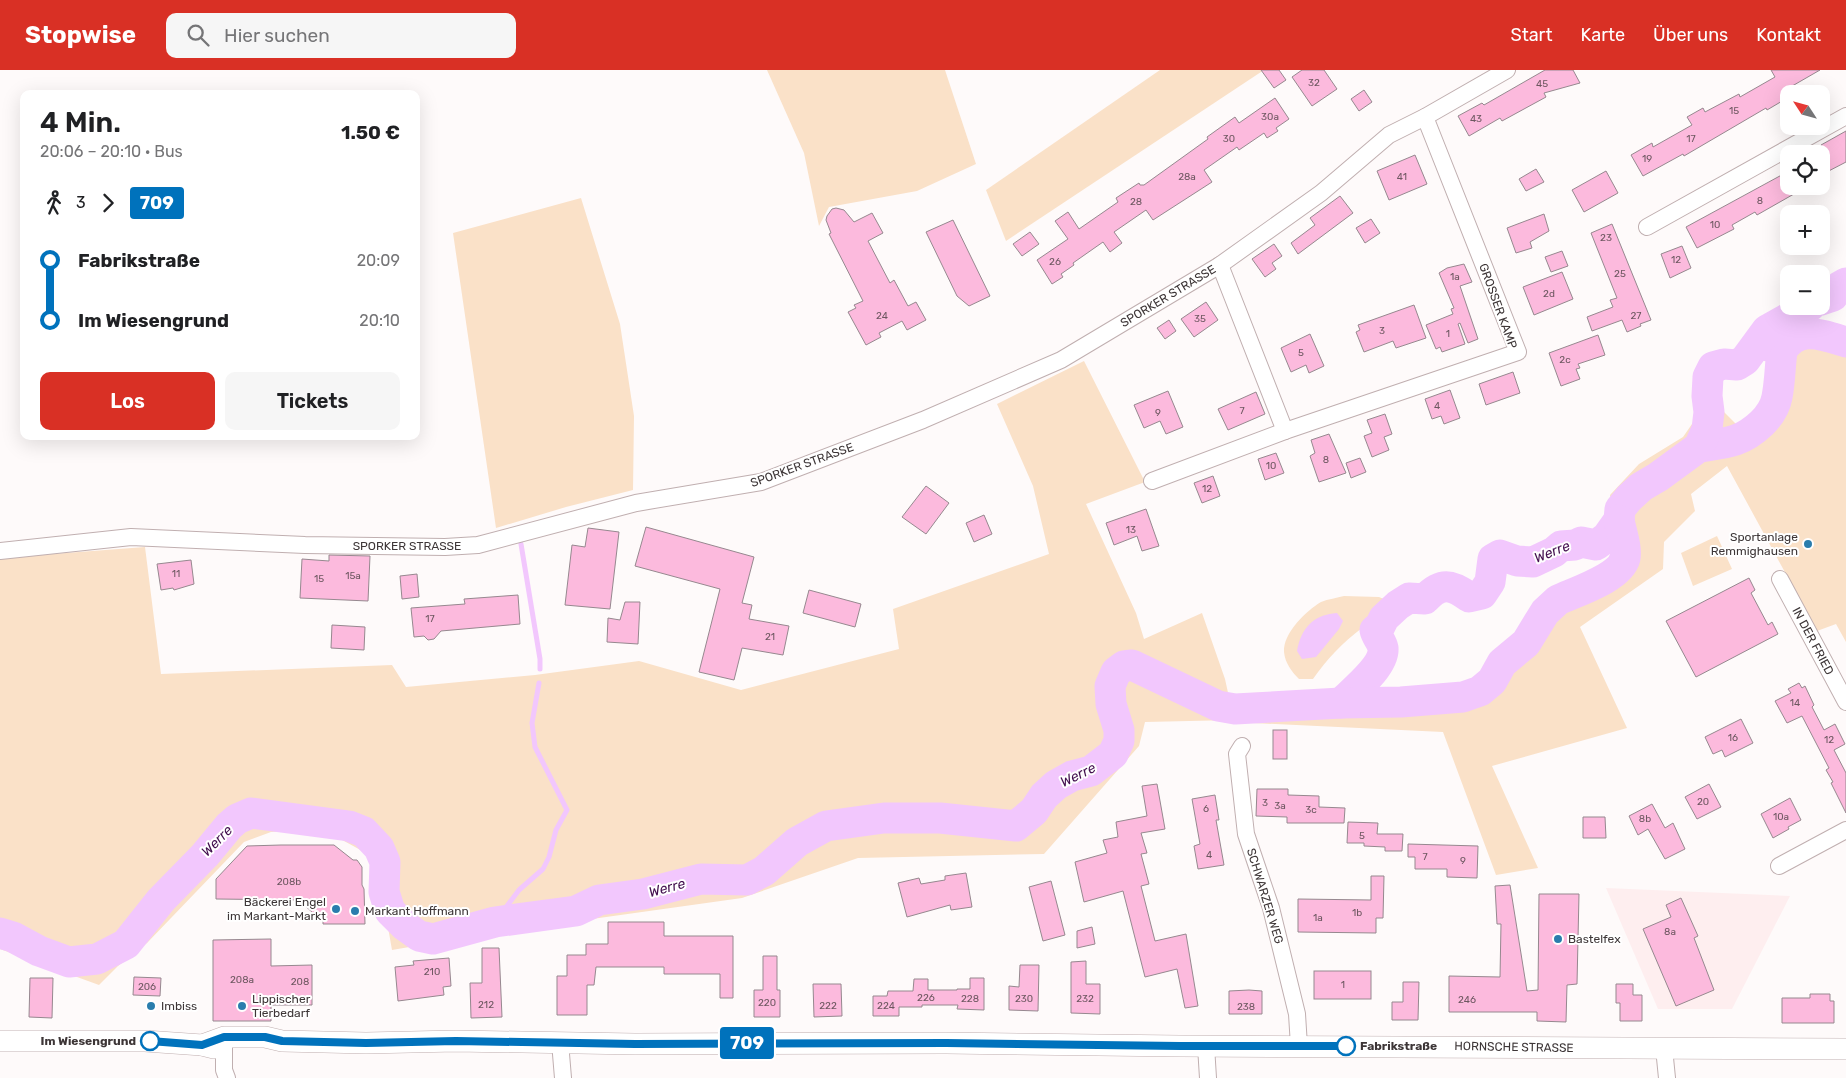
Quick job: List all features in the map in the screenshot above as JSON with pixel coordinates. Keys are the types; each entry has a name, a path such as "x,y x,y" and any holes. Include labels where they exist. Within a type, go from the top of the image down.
{"main road":[{"name":"HORNSCHE STRASSE","path":"0,1041 145,1041 202,1045 224,1044 265,1037 282,1041 366,1043 456,1041 635,1044 955,1043 1846,1049"}],"street":[{"name":"SPORKER STRASSE","path":"0,550 131,537 314,545 445,547 478,545 636,503 761,482 923,420 1061,360 1220,265 1321,193 1390,135 1507,70"},
{"path":"1647,227 1846,116"},
{"name":"GROSSER KAMP","path":"1152,481 1285,431 1518,352 1425,117"},
{"path":"1220,265 1285,431"},
{"name":"IN DER FRIED","path":"1780,579 1846,702"},
{"name":"SCHWARZER WEG","path":"1242,746 1237,754 1246,834 1271,908 1297,1014 1299,1046"},
{"path":"1779,866 1846,830"},
{"path":"560,1042 562,1078"},
{"path":"224,1044 224,1070 227,1078"},
{"path":"1206,1046 1208,1078"},
{"path":"1664,1048 1667,1078"}],"shaded area":[{"path":"767,70 945,70 976,164 917,191 829,207 819,226 804,153"},
{"path":"1160,70 1264,70 1006,241 986,190"},
{"path":"581,198 620,324 634,416 633,490 566,507 496,528 453,233"},
{"path":"1811,323 1846,332 1846,642 1836,624 1817,631 1727,466 1691,494 1695,511 1664,542 1663,569 1580,627 1627,728 1492,766 1538,868 1496,875 1443,732 1253,723 1252,693 1466,686 1511,656 1561,599 1623,563 1610,495 1639,464 1683,437 1710,398 1737,425 1760,417 1772,343"},
{"path":"1084,361 1145,482 1086,504 1136,613 1144,639 1202,613 1225,679 1234,720 1145,722 1139,746 1044,854 858,858 742,898 499,932 498,911 496,932 392,950 383,899 366,853 322,829 271,832 244,842 147,943 118,966 99,985 0,949 0,558 145,547 161,674 392,665 406,687 535,675 639,661 741,690 899,649 893,609 1049,554 1033,486 997,404"},
{"path":"1717,536 1732,569 1693,586 1681,553"},
{"path":"1344,596 1379,597 1398,605 1384,618 1380,626 1375,630 1362,628 1348,639 1329,658 1313,679 1299,679 1286,660 1284,652 1287,637 1296,623 1315,606 1321,602"},
{"path":"1337,613 1343,621 1339,629 1316,657 1302,659 1297,651 1305,629 1321,617"},
{"path":"1606,888 1790,896 1732,1009 1658,1009"}],"building":[{"path":"1261,70 1279,70 1286,80 1274,88"},
{"path":"1302,70 1324,70 1337,89 1312,106 1292,77"},
{"path":"1545,70 1573,70 1580,83 1544,93 1546,97 1502,121 1500,118 1469,136 1458,116 1482,103 1484,105"},
{"path":"1771,70 1820,70 1794,85 1780,85 1780,102 1767,110 1766,108 1684,156 1683,154 1643,176 1631,155 1652,143 1653,147 1692,125 1687,117 1703,108 1705,112 1739,94 1740,97 1775,77"},
{"path":"1364,90 1372,102 1359,111 1351,99"},
{"path":"1275,98 1289,119 1276,128 1278,131 1267,138 1264,133 1239,150 1237,147 1204,170 1212,182 1153,220 1146,210 1114,232 1122,243 1110,252 1103,242 1073,263 1074,265 1061,274 1063,277 1052,284 1037,260 1068,239 1055,221 1068,212 1079,229 1118,202 1116,198 1139,183 1144,185 1235,117 1239,123"},
{"path":"1846,131 1846,162 1830,170 1830,145 1821,145"},
{"path":"1415,155 1427,184 1389,200 1377,171"},
{"path":"1536,169 1544,182 1526,191 1519,179"},
{"path":"1606,171 1618,193 1584,212 1572,190"},
{"path":"1780,176 1780,195 1792,195 1757,215 1755,212 1732,225 1734,229 1697,248 1686,227"},
{"path":"1340,196 1353,213 1298,254 1291,243 1315,225 1310,218"},
{"path":"832,209 844,210 854,222 872,213 883,233 868,241 890,283 894,280 908,306 916,302 926,320 907,330 902,321 879,333 881,337 866,345 848,312 856,308 854,305 863,301 829,234 831,233 826,220 827,216"},
{"path":"1544,214 1549,231 1530,242 1532,248 1516,253 1507,228"},
{"path":"1371,219 1380,233 1365,243 1356,228"},
{"path":"953,220 990,296 969,306 957,296 926,232"},
{"path":"1612,224 1651,320 1627,332 1622,320 1592,331 1587,317 1613,307 1610,300 1617,298 1591,233"},
{"path":"1030,232 1039,244 1022,256 1013,244"},
{"path":"1274,244 1282,256 1272,263 1276,269 1265,277 1252,259"},
{"path":"1682,246 1691,268 1670,278 1661,254"},
{"path":"1562,251 1568,266 1551,272 1545,257"},
{"path":"1464,264 1472,282 1460,286 1478,339 1468,343 1460,323 1458,324 1465,344 1442,352 1440,347 1436,349 1426,325 1453,314 1451,309 1454,308 1439,273 1447,268"},
{"path":"1562,272 1573,299 1534,315 1523,287"},
{"path":"1206,302 1218,320 1194,337 1181,319"},
{"path":"1414,305 1426,338 1396,348 1393,341 1364,352 1356,332 1360,330 1358,325"},
{"path":"1169,320 1176,331 1165,339 1157,328"},
{"path":"1310,334 1324,366 1309,373 1306,365 1291,372 1281,348"},
{"path":"1598,335 1605,355 1578,364 1580,368 1576,369 1580,379 1561,386 1549,353"},
{"path":"1513,372 1520,393 1486,405 1479,384"},
{"path":"1450,390 1460,418 1444,424 1441,416 1432,419 1425,399"},
{"path":"1168,391 1183,427 1166,434 1160,421 1144,428 1134,405"},
{"path":"1256,392 1265,414 1228,430 1218,409"},
{"path":"1385,414 1392,434 1384,437 1389,450 1372,457 1364,436 1372,433 1367,420"},
{"path":"1329,434 1346,473 1319,482 1310,456 1315,453 1311,440"},
{"path":"1276,453 1284,473 1265,480 1258,459"},
{"path":"1360,458 1366,472 1351,478 1346,463"},
{"path":"1213,476 1220,496 1202,503 1194,483"},
{"path":"926,486 949,503 926,534 902,517"},
{"path":"1146,509 1159,546 1142,551 1137,536 1114,545 1106,523"},
{"path":"984,515 992,534 974,542 966,523"},
{"path":"646,527 754,557 742,603 752,605 749,619 789,626 783,655 742,648 734,680 699,672 720,589 635,566"},
{"path":"588,528 619,532 610,609 565,605 572,545 585,547"},
{"path":"329,555 370,556 368,601 300,598 302,559 329,561"},
{"path":"191,560 194,584 174,590 173,588 161,590 157,564"},
{"path":"417,574 419,597 402,599 400,576"},
{"path":"1749,578 1755,590 1751,593 1768,625 1772,622 1778,634 1696,677 1666,621"},
{"path":"809,590 861,604 855,627 803,613"},
{"path":"518,595 520,624 441,631 434,639 428,640 424,636 414,637 411,608 465,604 464,599"},
{"path":"625,602 640,602 638,644 607,642 608,618 620,620"},
{"path":"332,625 365,627 364,650 331,648"},
{"path":"1799,683 1802,688 1805,686 1814,705 1812,707 1824,730 1835,724 1845,744 1834,750 1846,773 1846,813 1826,770 1829,768 1802,716 1787,723 1775,701 1791,693 1788,689"},
{"path":"1741,719 1753,743 1725,757 1722,750 1713,754 1705,737"},
{"path":"1273,730 1287,730 1287,759 1273,759"},
{"path":"1157,784 1165,829 1141,833 1147,853 1141,854 1149,884 1141,886 1155,941 1186,934 1198,1006 1185,1008 1177,969 1145,977 1123,891 1084,902 1075,862 1107,853 1103,840 1118,837 1116,822 1147,816 1142,786"},
{"path":"1709,784 1721,807 1697,819 1685,797"},
{"path":"1257,789 1288,789 1288,795 1319,796 1319,807 1345,808 1344,823 1287,823 1287,817 1256,816"},
{"path":"1215,795 1219,820 1216,820 1224,865 1198,869 1194,846 1200,844 1192,799"},
{"path":"1790,798 1801,820 1773,838 1761,814"},
{"path":"1652,804 1665,828 1673,823 1685,849 1665,859 1648,829 1638,835 1629,816"},
{"path":"1583,817 1605,817 1606,838 1583,838"},
{"path":"1348,822 1378,823 1377,834 1403,834 1402,851 1385,851 1385,847 1364,846 1364,843 1347,843"},
{"path":"1408,844 1478,846 1477,878 1447,877 1447,869 1415,869 1415,857 1408,857"},
{"path":"334,845 353,860 357,860 362,867 365,924 323,924 323,914 314,914 299,900 216,899 216,879 247,846"},
{"path":"966,873 972,907 951,910 950,905 907,917 898,883 919,878 921,884 945,880 945,876"},
{"path":"1371,876 1384,876 1383,918 1376,918 1376,933 1298,932 1298,899 1371,900"},
{"path":"1051,881 1065,935 1043,941 1029,887"},
{"path":"1510,885 1527,991 1538,990 1539,894 1579,894 1577,984 1567,985 1566,1022 1537,1021 1537,1012 1449,1012 1449,976 1500,977 1501,924 1497,924 1495,886"},
{"path":"1681,898 1698,936 1694,938 1714,990 1676,1006 1643,929 1671,917 1666,905"},
{"path":"608,922 664,922 664,936 733,936 733,998 720,998 720,974 664,974 664,967 596,967 594,985 587,985 587,1015 557,1015 557,976 567,976 567,955 586,955 586,944 608,944"},
{"path":"1092,927 1095,944 1077,948 1077,931"},
{"path":"271,939 271,966 312,965 312,1005 271,1005 271,1021 213,1021 213,940"},
{"path":"482,948 499,948 502,1017 471,1018 470,983 482,983"},
{"path":"763,956 777,956 777,990 780,990 780,1017 754,1017 754,990 763,990"},
{"path":"449,958 451,986 443,987 444,995 398,1001 395,967 414,965 413,961"},
{"path":"1086,961 1086,984 1100,984 1100,1014 1071,1013 1071,962"},
{"path":"1020,965 1039,965 1038,1011 1009,1010 1009,986 1019,987"},
{"path":"1314,971 1371,971 1371,999 1314,999"},
{"path":"134,977 161,978 160,996 133,995"},
{"path":"30,978 53,978 52,1018 29,1017"},
{"path":"970,978 984,978 984,1010 957,1009 958,1005 922,1005 922,1007 899,1007 899,1016 873,1016 873,996 887,996 888,991 913,991 914,979 928,979 928,990 957,990 970,989"},
{"path":"1403,982 1419,982 1418,1020 1392,1020 1392,1002 1403,1002"},
{"path":"813,984 841,984 842,1016 814,1017"},
{"path":"1616,984 1633,984 1633,995 1642,995 1642,1021 1620,1021 1620,1003 1616,1003"},
{"path":"1229,991 1262,991 1262,1014 1229,1014"},
{"path":"1810,994 1830,994 1830,1001 1834,1001 1834,1023 1782,1023 1782,998 1810,998"}],"waterway":[{"name":"Werre","path":"1830,297 1833,296 1839,287 1846,283"},
{"name":"Werre","path":"1341,703 1367,678 1379,662 1383,648 1375,630 1380,626 1384,618 1409,598 1425,599 1441,587 1457,589 1469,597 1482,594 1490,582 1493,559 1500,555 1517,561 1533,562 1554,552 1561,546 1575,545 1581,542 1596,545 1607,537 1619,520 1620,509 1629,498 1641,487 1699,447 1707,429 1709,412 1707,396 1708,377 1713,367 1724,364 1737,365 1745,360 1767,330 1794,315"},
{"name":"Werre","path":"1699,447 1733,441 1747,435 1762,423 1773,408 1777,397 1782,351 1795,337 1811,334 1846,342"},
{"name":"Werre","path":"1748,357 1780,360"},
{"name":"Werre","path":"0,933 69,962 97,959 126,944 161,900 205,855 229,826 237,819 251,813 349,826 364,832 379,848 385,862 384,892 390,911 405,926 419,936 433,939 495,922 576,911 599,900 643,894 701,879 747,880 764,871 797,842 826,826 884,818 940,818 1016,826 1034,811 1044,796 1056,785 1072,776 1091,771 1113,754 1119,741 1119,730 1111,704 1110,686 1116,672 1124,666 1132,665 1218,706 1235,709 1341,703 1401,702 1463,697 1480,691 1492,681 1502,663 1526,643 1545,612 1558,600 1596,584 1615,572 1625,558 1624,539 1619,520"},
{"path":"521,544 540,659 540,669"},
{"path":"495,922 519,890 543,869 549,857 556,830 567,810 535,747 532,723 539,683"}],"bus line":[{"name":"709","path":"150,1041 202,1045 224,1037 265,1037 282,1041 366,1043 456,1041 635,1044 946,1043 1346,1046"}],"place":[{"name":"Sportanlage Remmighausen","path":"1808,544"},
{"name":"Bäckerei Engel im Markant-Markt","path":"336,909"},
{"name":"Markant Hoffmann","path":"355,911"},
{"name":"Bastelfex","path":"1558,939"},
{"name":"Imbiss","path":"151,1006"},
{"name":"Lippischer Tierbedarf","path":"242,1006"},
{"name":"Im Wiesengrund","path":"150,1041"},
{"name":"Fabrikstraße","path":"1346,1046"}]}
